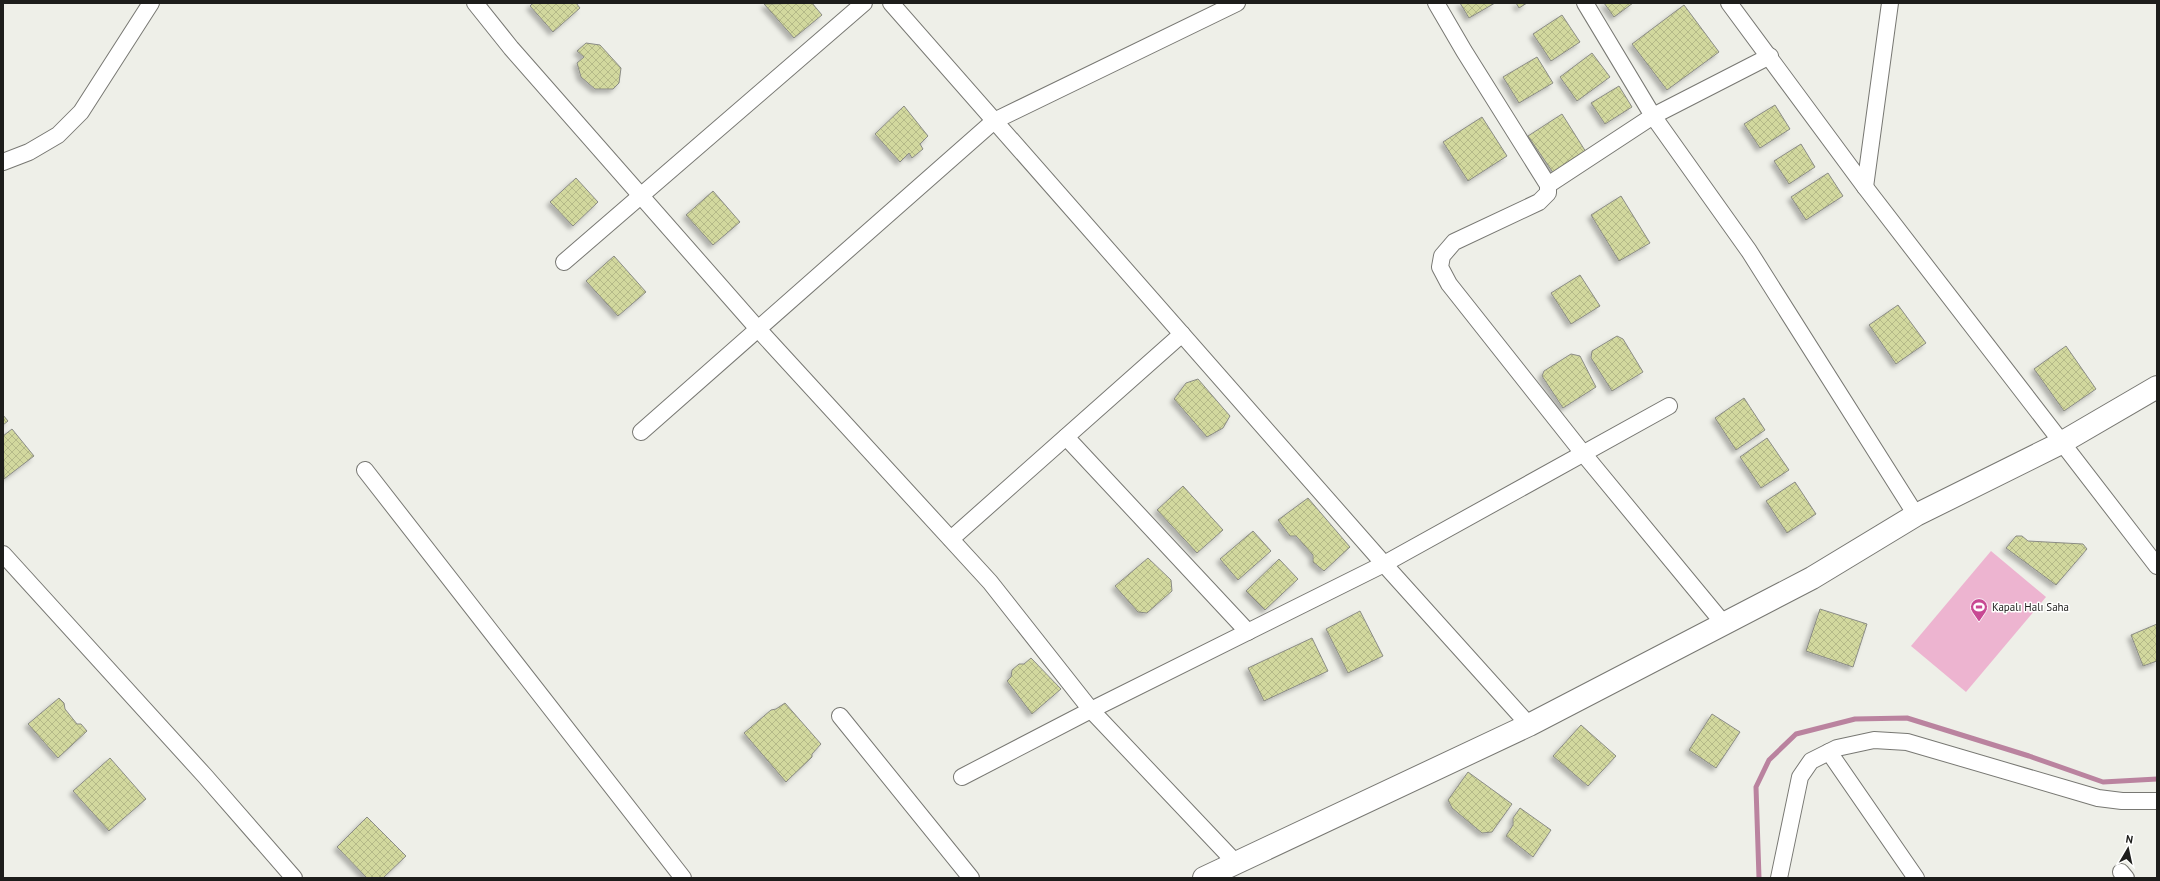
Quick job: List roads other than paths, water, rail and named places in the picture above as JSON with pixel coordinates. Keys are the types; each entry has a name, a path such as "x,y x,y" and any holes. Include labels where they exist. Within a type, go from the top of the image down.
{"street":[{"path":"3,162 29,152 58,135 81,112 151,3"},
{"path":"475,3 511,48 758,329 990,582 1091,710 1236,863"},
{"path":"564,262 864,3"},
{"path":"891,3 1384,564 1529,725"},
{"path":"641,432 994,121 1237,3"},
{"path":"1436,3 1464,51 1548,185 1548,193 1539,202 1454,242 1442,256 1440,267 1449,284 1582,452 1724,624"},
{"path":"1585,3 1653,116 1749,251 1916,515"},
{"path":"1730,3 1865,187 2157,566"},
{"path":"1742,19 1744,3"},
{"path":"1865,187 1890,3"},
{"path":"1548,185 1653,116 1770,56"},
{"path":"951,539 1182,334"},
{"path":"1204,878 1529,725 1812,578 1916,515 2061,443 2157,387"},
{"path":"962,777 1091,710 1384,564 1582,452 1669,406"},
{"path":"1066,436 1248,632"},
{"path":"365,470 683,878"},
{"path":"3,554 205,776 294,878"},
{"path":"840,716 971,878"},
{"path":"1779,878 1800,777 1811,761 1837,748 1874,740 1907,742 2098,798 2122,801 2157,800"},
{"path":"1829,752 1916,878"}],"waterway":[{"path":"1759,878 1756,787 1769,760 1796,734 1855,719 1907,718 2029,756 2103,782 2157,779"}],"place":[{"name":"Kapalı Halı Saha","path":"1979,622"}]}
